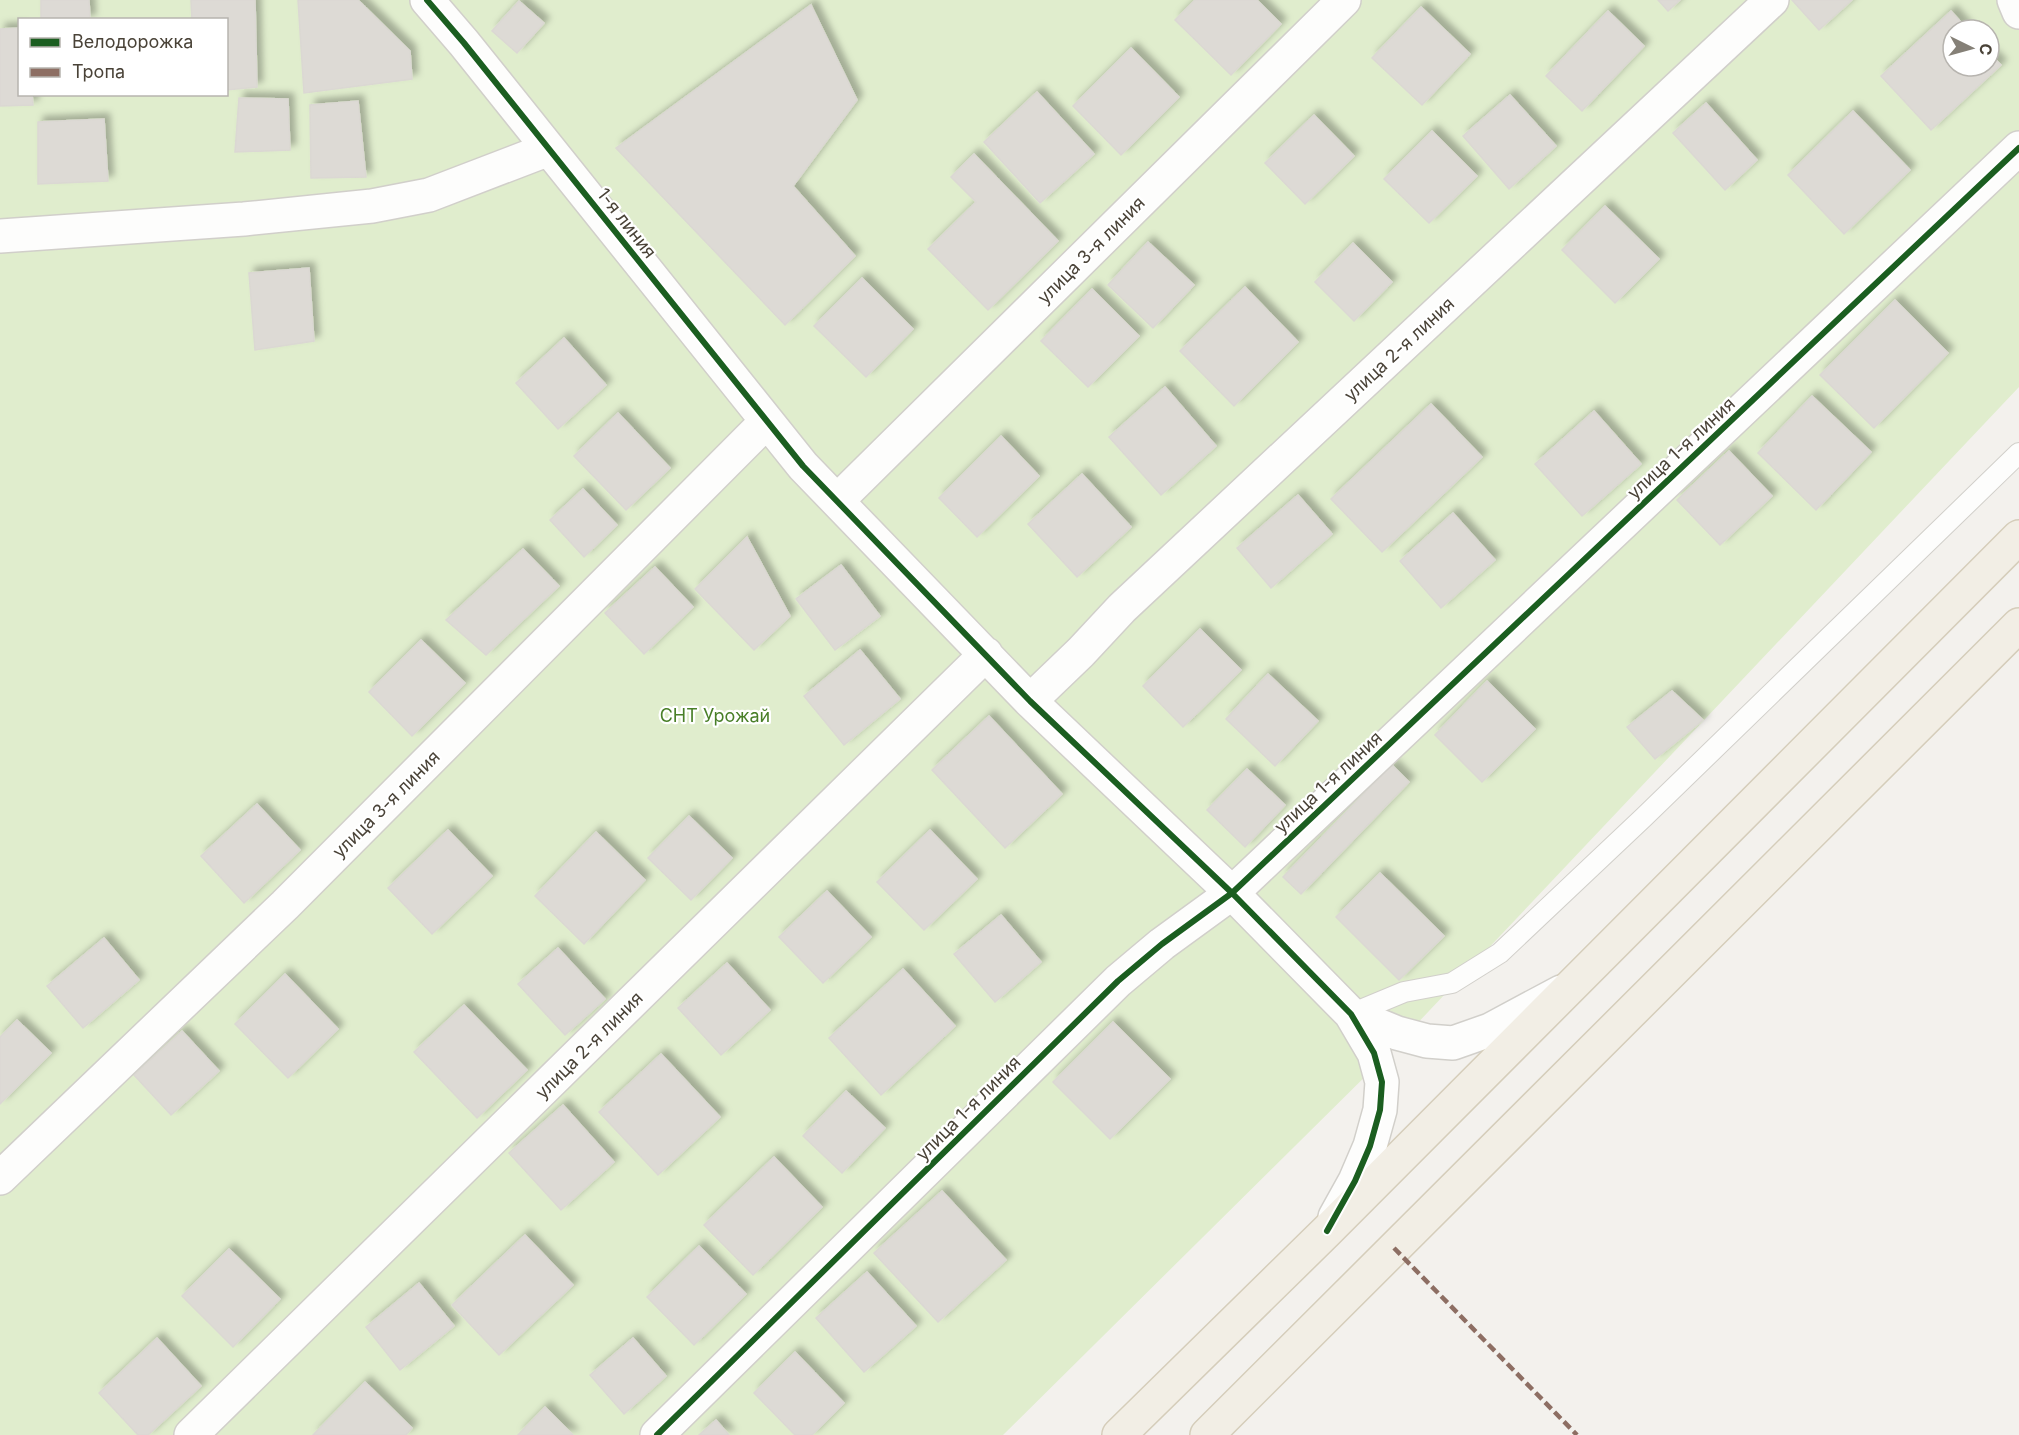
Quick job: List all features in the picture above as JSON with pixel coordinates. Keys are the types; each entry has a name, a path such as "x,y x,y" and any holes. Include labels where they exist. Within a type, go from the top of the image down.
{"main road":[{"path":"1119,1435 1327,1232 2019,537"},
{"path":"1207,1435 2019,625"}],"street":[{"name":"1-я линия","path":"427,0 803,466 1030,701 1232,893 1351,1014"},
{"name":"улица 3-я линия","path":"837,501 1344,0"},
{"name":"улица 2-я линия","path":"1030,701 1122,608 1772,0"},
{"path":"2014,0 2019,12"},
{"name":"улица 1-я линия","path":"657,1435 1118,981 1162,944 1232,893 2019,148"},
{"path":"0,236 244,219 372,206 429,195 549,149"},
{"name":"улица 3-я линия","path":"0,1178 285,905 766,422"},
{"name":"улица 2-я линия","path":"191,1435 986,654"},
{"path":"1351,1014 1397,1033 1427,1041 1453,1043 1490,1030 1572,986"},
{"path":"1327,1232 1355,1181 1370,1146 1380,1110 1382,1082 1374,1053 1351,1014"}],"lane":[{"path":"1351,1014 1404,992 1452,983 1500,953 1644,817 2019,453"}],"green space":[{"name":"СНТ Урожай","path":"0,0 2019,0 2019,387 1394,1048 1003,1435 0,1435"}],"building":[{"path":"41,0 89,0 90,18 41,18"},
{"path":"191,0 255,0 257,87 228,90 228,18 192,18"},
{"path":"298,0 358,0 410,51 412,79 304,93"},
{"path":"1195,0 1257,0 1281,24 1231,75 1175,20"},
{"path":"1658,0 1680,0 1668,11"},
{"path":"1792,0 1852,0 1819,30"},
{"path":"519,1 544,23 517,53 492,31"},
{"path":"811,5 857,100 793,186 855,256 785,325 616,148"},
{"path":"1421,7 1470,54 1422,105 1372,58"},
{"path":"1608,11 1644,46 1582,111 1546,76"},
{"path":"1951,11 1957,18 1943,18"},
{"path":"1941,20 1941,78 1987,78 1931,130 1881,76"},
{"path":"18,28 18,96 32,96 33,105 0,106 0,29"},
{"path":"1131,48 1179,97 1121,155 1073,106"},
{"path":"1037,92 1094,154 1040,203 984,142"},
{"path":"1510,95 1556,146 1509,189 1463,136"},
{"path":"239,98 288,99 290,150 235,152"},
{"path":"358,101 366,177 311,178 310,105"},
{"path":"1706,103 1757,160 1725,190 1673,133"},
{"path":"1853,111 1910,170 1844,234 1788,175"},
{"path":"1314,115 1354,156 1305,204 1265,163"},
{"path":"104,119 108,181 38,184 38,122"},
{"path":"1432,131 1477,176 1429,223 1384,179"},
{"path":"974,154 1058,241 988,310 928,249 976,202 951,177"},
{"path":"1605,206 1659,259 1615,303 1562,250"},
{"path":"1148,242 1194,285 1153,328 1108,285"},
{"path":"1353,243 1392,282 1354,321 1315,282"},
{"path":"309,268 314,341 255,350 249,273"},
{"path":"862,278 913,329 866,377 814,326"},
{"path":"1245,287 1298,342 1234,406 1180,351"},
{"path":"1092,289 1139,336 1088,387 1041,341"},
{"path":"1895,300 1948,353 1874,428 1820,375"},
{"path":"564,338 606,385 558,429 516,383"},
{"path":"1165,387 1216,446 1161,495 1109,437"},
{"path":"1812,396 1871,452 1816,510 1758,453"},
{"path":"1431,404 1482,457 1382,552 1331,499"},
{"path":"1594,411 1641,464 1582,516 1535,464"},
{"path":"618,413 670,468 626,510 574,456"},
{"path":"1001,436 1039,476 977,537 939,498"},
{"path":"1729,451 1772,496 1720,545 1677,500"},
{"path":"1082,474 1131,527 1077,577 1028,524"},
{"path":"583,489 617,525 584,557 550,520"},
{"path":"1298,495 1332,534 1271,588 1237,548"},
{"path":"1453,513 1495,560 1441,608 1400,561"},
{"path":"747,537 790,616 754,650 695,589"},
{"path":"523,549 559,586 486,655 446,620"},
{"path":"841,565 880,616 835,650 796,599"},
{"path":"655,567 693,607 644,654 605,613"},
{"path":"1200,629 1241,670 1183,727 1143,686"},
{"path":"421,640 465,683 412,736 369,692"},
{"path":"860,650 900,699 844,745 804,696"},
{"path":"1268,674 1318,721 1275,766 1226,719"},
{"path":"1487,681 1535,729 1482,782 1435,735"},
{"path":"1672,691 1703,720 1655,759 1627,727"},
{"path":"989,716 1062,794 1005,848 932,770"},
{"path":"1392,765 1409,782 1301,894 1283,877"},
{"path":"1247,769 1285,805 1245,847 1207,810"},
{"path":"257,804 300,850 244,903 201,856"},
{"path":"689,816 732,858 691,900 648,858"},
{"path":"448,830 492,876 432,934 388,888"},
{"path":"930,830 977,879 924,930 877,882"},
{"path":"596,832 645,880 584,944 535,896"},
{"path":"1380,873 1444,936 1399,980 1336,917"},
{"path":"827,891 871,937 823,983 779,937"},
{"path":"1001,915 1041,962 995,1002 954,954"},
{"path":"104,938 139,980 83,1028 47,986"},
{"path":"558,948 605,999 565,1035 518,984"},
{"path":"727,963 770,1010 721,1055 678,1008"},
{"path":"903,969 955,1026 881,1095 829,1038"},
{"path":"285,974 338,1029 288,1078 235,1024"},
{"path":"464,1005 527,1070 477,1118 414,1052"},
{"path":"17,1020 51,1053 0,1104 0,1037"},
{"path":"1113,1022 1170,1079 1110,1139 1053,1082"},
{"path":"182,1031 219,1071 171,1115 134,1075"},
{"path":"661,1054 720,1117 658,1175 599,1112"},
{"path":"846,1091 885,1128 842,1173 803,1136"},
{"path":"563,1105 614,1162 561,1210 509,1153"},
{"path":"774,1157 822,1207 753,1275 704,1225"},
{"path":"942,1191 1006,1260 938,1322 874,1253"},
{"path":"525,1235 573,1285 499,1355 452,1305"},
{"path":"699,1246 746,1294 694,1345 647,1297"},
{"path":"229,1249 280,1299 233,1347 182,1296"},
{"path":"867,1272 916,1326 864,1372 816,1318"},
{"path":"419,1283 454,1326 400,1370 366,1327"},
{"path":"157,1338 201,1386 148,1435 138,1435 99,1393"},
{"path":"633,1338 666,1376 624,1414 590,1375"},
{"path":"795,1352 844,1403 812,1435 795,1435 754,1393"},
{"path":"365,1382 412,1428 406,1435 313,1435"},
{"path":"545,1407 573,1435 518,1435"},
{"path":"716,1420 729,1435 699,1435"}],"marked path":[{"path":"1394,1248 1577,1435"}],"cycle path":[{"path":"427,0 803,466 1030,701 1232,893 1351,1014 1374,1053 1382,1082 1380,1110 1370,1146 1355,1181 1327,1231"},
{"path":"657,1435 1118,981 1162,944 1232,893 2019,148"}]}
